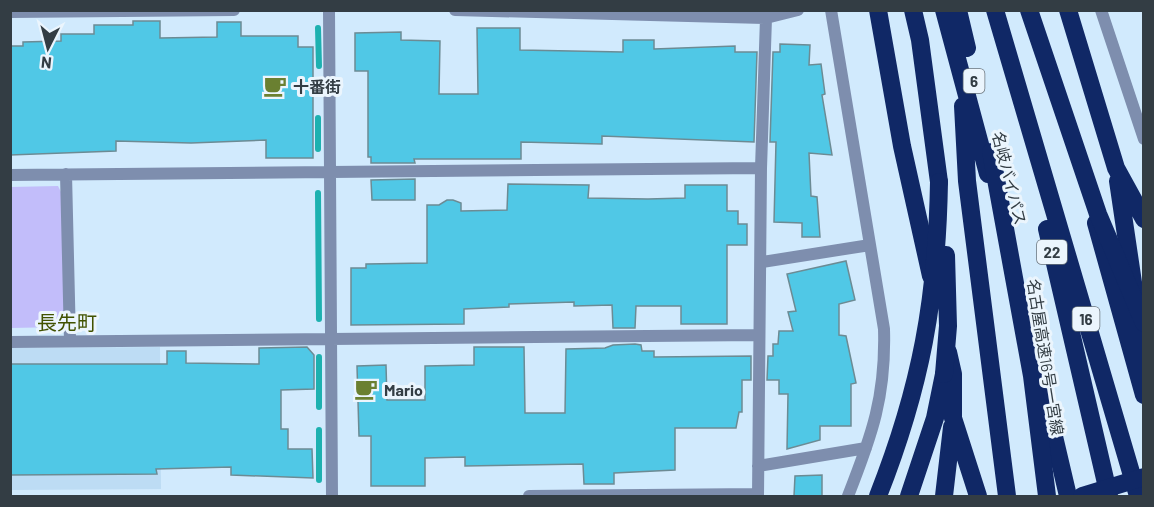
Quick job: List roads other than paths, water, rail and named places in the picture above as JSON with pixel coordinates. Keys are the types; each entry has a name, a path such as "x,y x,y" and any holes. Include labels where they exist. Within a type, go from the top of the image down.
{"highway":[{"path":"878,10 902,146 952,374 953,418 944,496"},
{"path":"909,496 935,418 944,375 948,278 939,182 920,40 913,10"},
{"name":"名岐バイパス","path":"944,10 962,68 1068,496"},
{"name":"名古屋高速16号一宮線","path":"958,10 991,152 1032,376 1047,496"},
{"name":"名岐バイパス","path":"988,10 1023,129 1109,496"},
{"name":"16","path":"995,10 1138,496"},
{"path":"1029,10 1098,214 1143,323"},
{"path":"1036,10 1143,394"},
{"path":"1068,10 1116,168 1143,357"},
{"path":"962,68 967,181 1007,496"},
{"path":"1116,168 1143,219"},
{"path":"878,496 908,414 920,367 936,274 939,182"},
{"path":"953,418 978,496"},
{"path":"1082,496 1143,477"}],"street":[{"path":"10,12 234,10"},
{"path":"329,10 332,496"},
{"path":"455,10 765,14 798,10"},
{"path":"831,10 884,329 885,362 882,397 848,496"},
{"path":"1101,10 1143,139"},
{"path":"530,496 758,495 762,262 760,168 765,14"},
{"path":"10,175 330,174 760,168"},
{"path":"66,174 70,341"},
{"path":"762,262 870,245"},
{"path":"10,342 759,335"},
{"path":"758,466 866,448"}],"waterway":[{"path":"318,28 319,66"},
{"path":"318,118 318,149"},
{"path":"318,193 319,319"},
{"path":"319,357 319,407"},
{"path":"319,430 319,480"}],"place":[{"name":"十番街","path":"275,86"},
{"name":"Mario","path":"366,389"}],"district":[{"name":"長先町","path":"67,322"}]}
